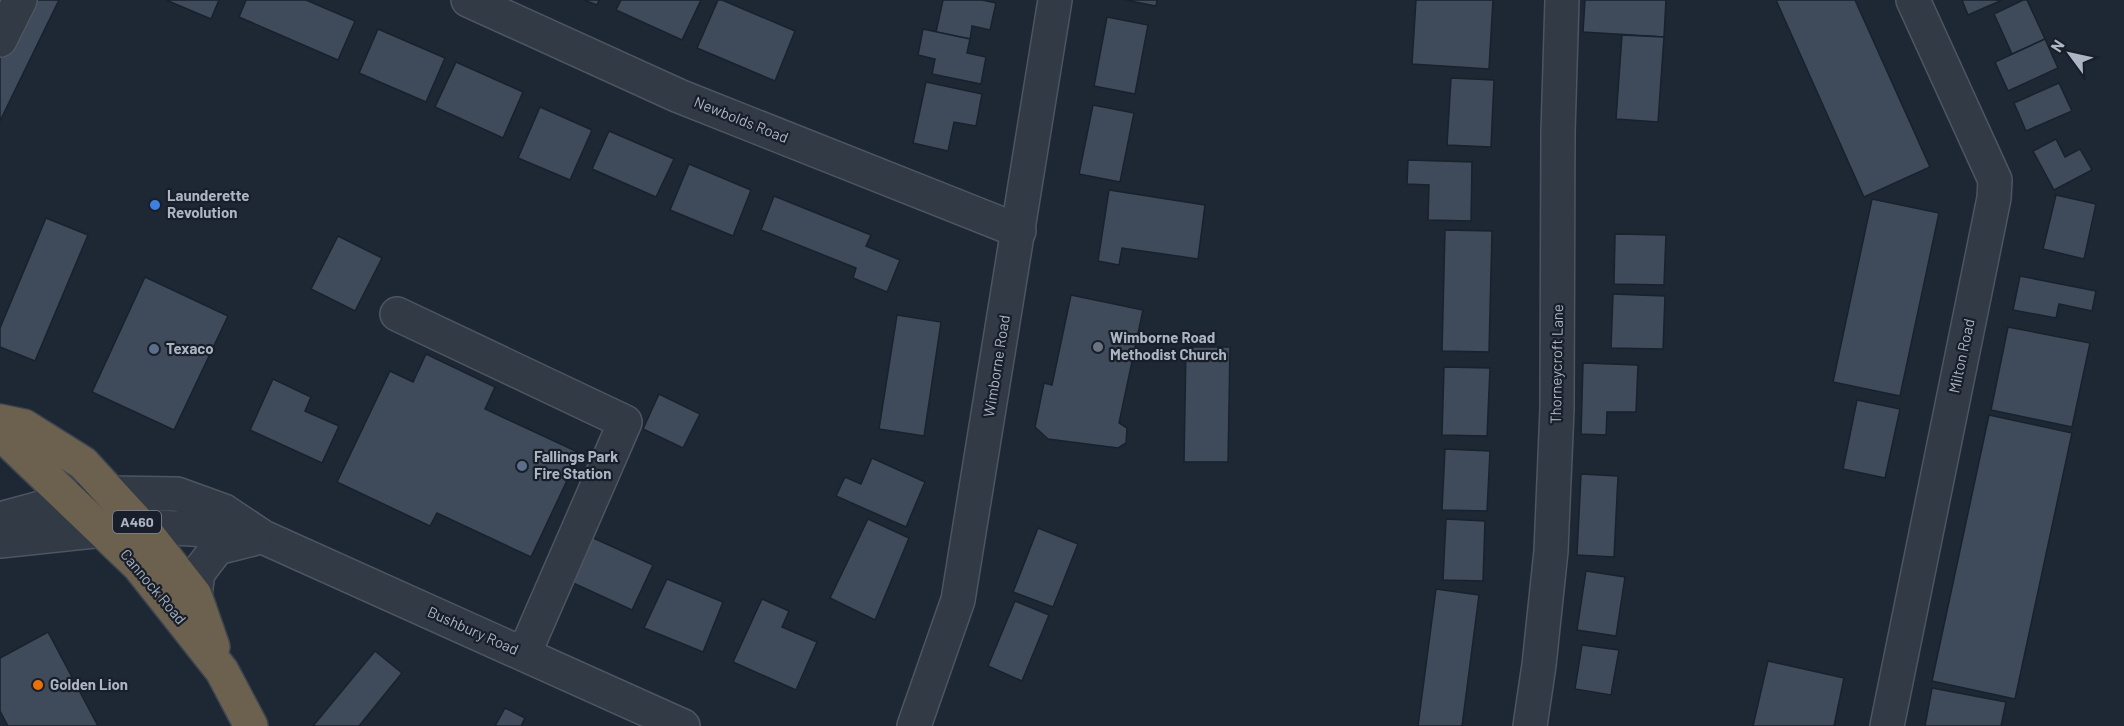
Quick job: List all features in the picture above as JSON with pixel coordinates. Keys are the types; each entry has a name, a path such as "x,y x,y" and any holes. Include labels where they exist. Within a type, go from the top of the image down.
{"highway":[{"name":"Cannock Road","path":"0,421 24,426 82,463 141,526 195,595 222,671 251,726"},
{"name":"Cannock Road","path":"0,433 139,566 222,671"}],"street":[{"path":"0,40 20,0"},
{"name":"Newbolds Road","path":"468,0 679,96 1019,231"},
{"name":"Wimborne Road","path":"914,726 958,600 1055,0"},
{"name":"Thorneycroft Lane","path":"1530,726 1551,551 1557,409 1558,132 1562,0"},
{"name":"Milton Road","path":"1887,726 1994,198 1995,180 1913,0"},
{"path":"397,314 625,422 524,654"},
{"name":"Bushbury Road","path":"0,519 110,493 177,494 224,511 263,537 683,726"},
{"name":"Bushbury Road","path":"0,541 141,526 208,530 263,537"},
{"path":"195,595 198,573 217,548 263,537"}],"building":[{"path":"26,0 59,0 0,121 0,55"},
{"path":"166,0 219,0 211,19"},
{"path":"246,0 306,0 355,21 338,60 239,17"},
{"path":"584,0 599,0 597,5"},
{"path":"621,0 701,0 682,40 616,10"},
{"path":"718,0 795,31 775,81 697,48"},
{"path":"943,0 982,0 996,3 990,30 972,26 970,39 936,32"},
{"path":"1125,0 1157,0 1156,6"},
{"path":"1416,0 1493,0 1489,69 1412,64"},
{"path":"1585,0 1666,0 1664,37 1583,32"},
{"path":"1776,0 1855,0 1930,167 1864,197"},
{"path":"1962,0 2002,0 1968,15"},
{"path":"2027,0 2045,39 2012,54 1994,14"},
{"path":"1107,17 1148,25 1135,94 1094,86"},
{"path":"378,29 445,58 426,102 359,73"},
{"path":"923,29 970,39 967,53 986,57 981,84 932,74 935,59 918,55"},
{"path":"1622,35 1664,37 1658,122 1616,119"},
{"path":"2045,39 2058,68 2008,91 1995,62"},
{"path":"456,62 523,92 503,138 435,107"},
{"path":"1451,78 1494,80 1491,147 1447,145"},
{"path":"926,82 982,94 976,126 954,122 948,151 913,143"},
{"path":"2059,83 2072,111 2026,131 2014,103"},
{"path":"1093,105 1134,113 1120,182 1079,174"},
{"path":"540,107 592,130 570,180 518,158"},
{"path":"609,131 674,159 656,197 592,169"},
{"path":"2056,139 2065,157 2080,149 2092,170 2054,190 2033,151"},
{"path":"1408,160 1472,162 1471,221 1428,220 1429,185 1407,184"},
{"path":"689,164 751,190 733,236 670,210"},
{"path":"1109,190 1205,205 1198,259 1122,248 1119,265 1098,261"},
{"path":"2056,195 2096,204 2084,259 2043,249"},
{"path":"774,196 871,235 866,246 900,260 887,292 853,278 856,268 761,230"},
{"path":"1872,199 1939,213 1900,396 1833,382"},
{"path":"46,218 88,235 35,361 0,347 0,328"},
{"path":"1445,230 1492,231 1489,352 1442,351"},
{"path":"1615,234 1666,235 1664,285 1614,284"},
{"path":"338,236 382,258 355,311 311,289"},
{"path":"2020,276 2096,291 2092,311 2059,304 2056,318 2013,310"},
{"path":"145,277 228,316 174,430 92,392"},
{"path":"1613,294 1665,296 1663,349 1611,348"},
{"name":"Wimborne Road Methodist Church","path":"1071,295 1143,310 1119,423 1127,428 1126,443 1118,448 1048,439 1035,427 1044,383 1052,385"},
{"path":"897,315 941,322 924,436 879,429"},
{"path":"2008,327 2090,343 2072,427 1991,410"},
{"path":"1186,347 1230,347 1228,462 1184,462"},
{"path":"426,354 495,387 485,409 580,453 531,557 437,513 430,526 337,482 390,371 413,382"},
{"path":"1583,363 1638,365 1636,412 1607,412 1606,435 1581,434"},
{"path":"1444,367 1490,368 1487,436 1442,435"},
{"path":"273,379 311,397 305,411 339,426 322,463 250,430"},
{"path":"659,394 700,414 683,448 643,429"},
{"path":"1857,400 1900,409 1885,478 1843,469"},
{"path":"1989,415 2072,433 2015,699 1932,681"},
{"path":"1445,449 1490,451 1487,511 1442,510"},
{"path":"872,458 925,482 906,527 836,496 845,477 861,484"},
{"path":"1581,474 1618,476 1614,557 1577,555"},
{"path":"868,519 909,538 875,620 830,598"},
{"path":"1446,519 1485,521 1483,581 1443,580"},
{"path":"1038,528 1078,544 1053,607 1013,592"},
{"path":"591,537 653,565 632,610 571,582"},
{"path":"1586,571 1625,577 1616,636 1577,630"},
{"path":"667,579 723,602 703,652 644,628"},
{"path":"1436,589 1479,595 1462,726 1418,726"},
{"path":"762,599 789,611 782,627 817,642 796,690 733,662"},
{"path":"1015,601 1049,615 1022,681 988,666"},
{"name":"Golden Lion","path":"48,632 98,726 8,726 0,711 0,658"},
{"path":"1582,645 1619,650 1611,695 1575,689"},
{"path":"375,651 402,673 359,726 313,726"},
{"path":"1768,661 1844,678 1834,726 1753,726"},
{"path":"1932,688 2006,702 2001,726 1925,726"},
{"path":"505,708 525,718 521,726 495,726"}],"place":[{"name":"Launderette Revolution","path":"155,205"},
{"name":"Wimborne Road Methodist Church","path":"1098,347"},
{"name":"Texaco","path":"154,349"},
{"name":"Fallings Park Fire Station","path":"522,466"},
{"name":"Golden Lion","path":"38,685"}]}
